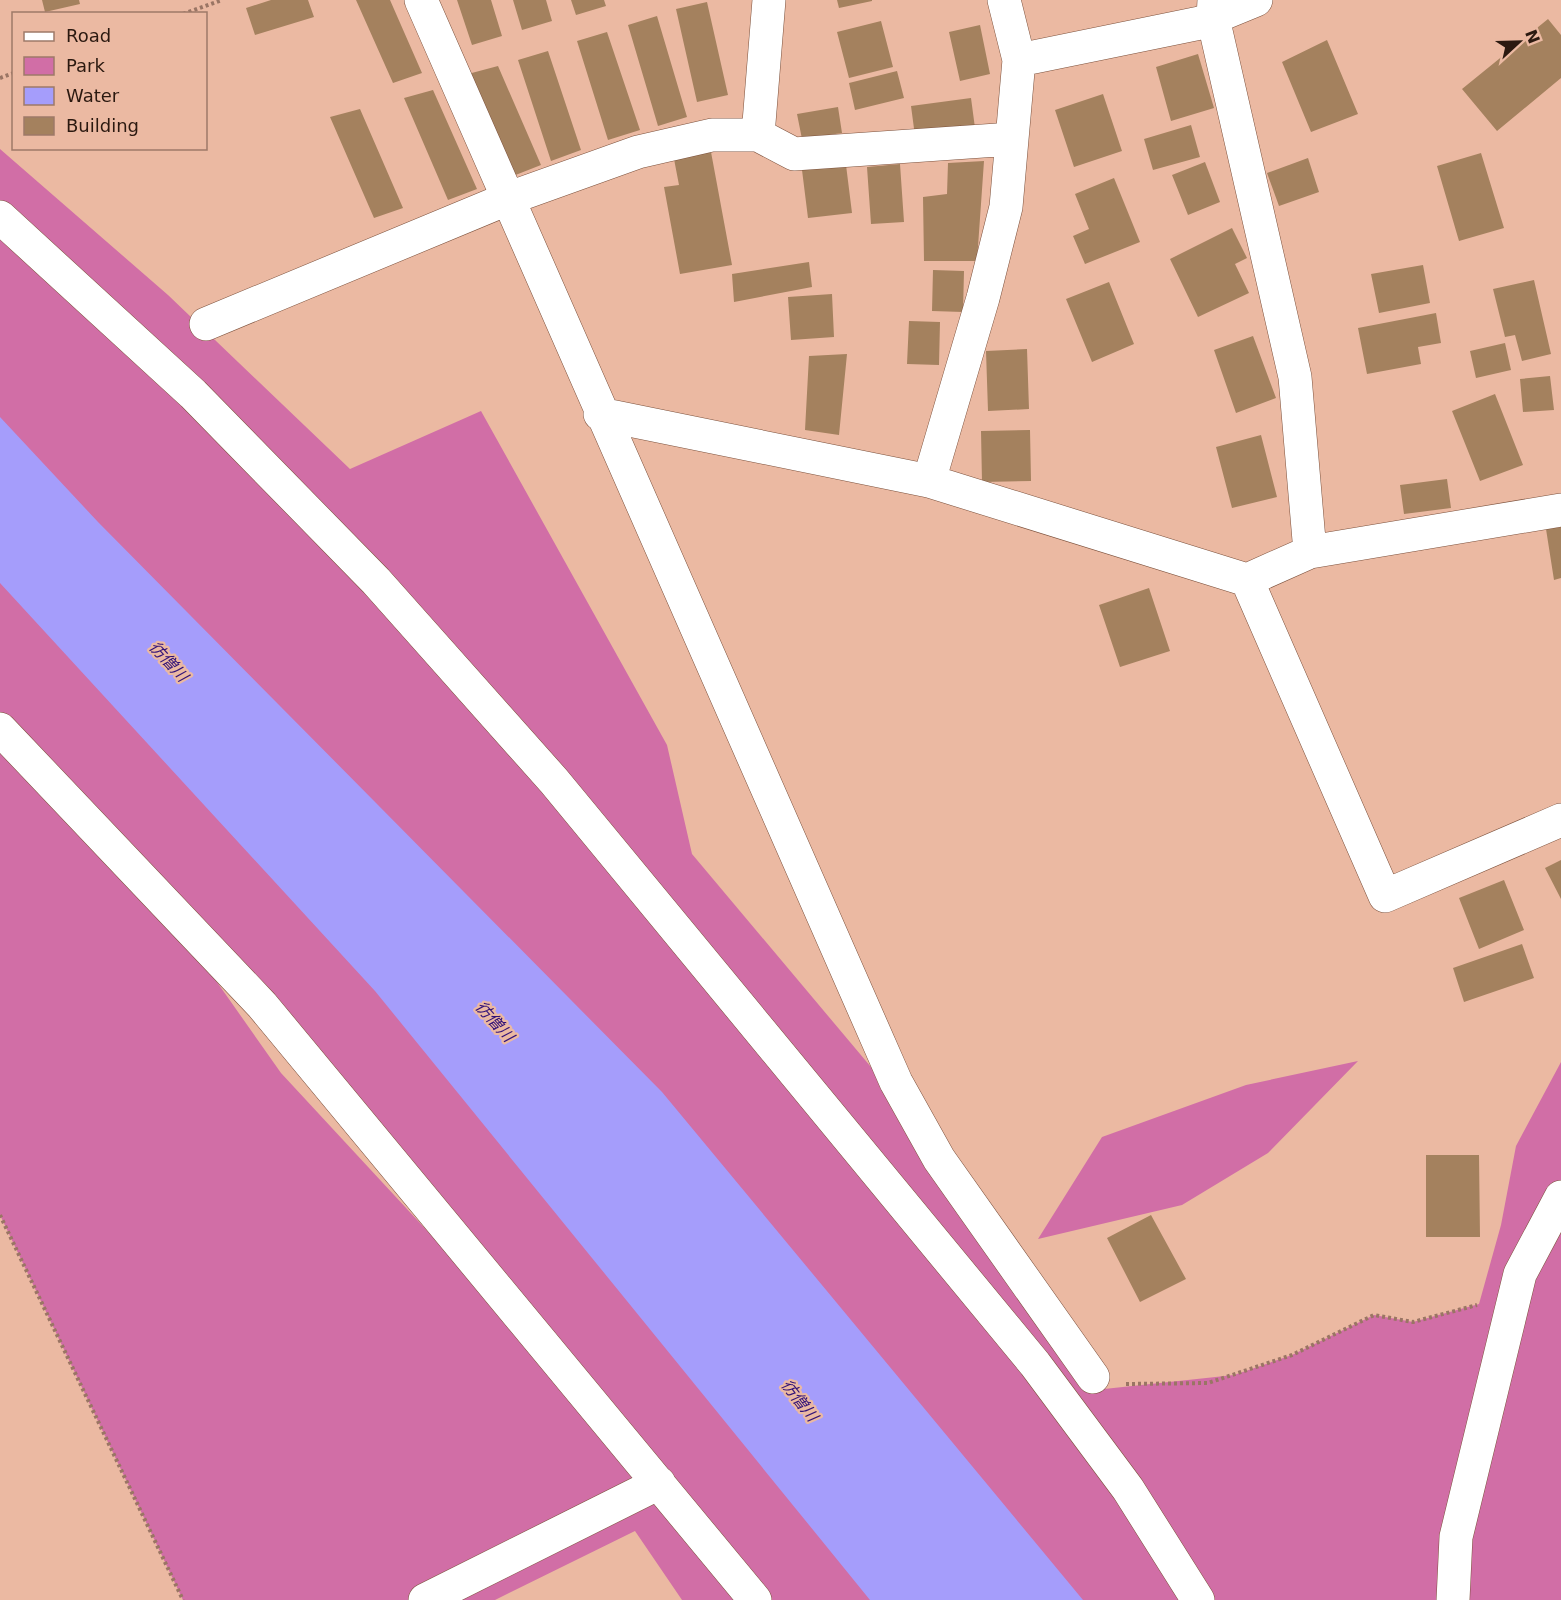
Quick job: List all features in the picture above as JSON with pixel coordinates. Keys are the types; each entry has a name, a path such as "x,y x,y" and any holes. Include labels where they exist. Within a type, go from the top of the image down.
{"street":[{"path":"420,0 600,414 896,1082 939,1159 1093,1377"},
{"path":"758,135 769,0"},
{"path":"929,482 983,298 1006,207 1019,60 1004,0"},
{"path":"1019,60 1200,23 1213,9 1256,0"},
{"path":"1213,9 1295,377 1310,552"},
{"path":"206,324 507,200 638,152 712,135 758,135 794,154 1012,140"},
{"path":"0,217 194,394 375,581 554,781 1035,1364 1128,1489 1198,1600"},
{"path":"600,414 929,482 1247,580 1310,552 1561,510"},
{"path":"1247,580 1385,896 1561,820"},
{"path":"0,729 262,1005 755,1600"},
{"path":"1453,1600 1456,1537 1520,1274 1561,1197"},
{"path":"424,1600 465,1591 659,1483"}],"path":[{"path":"189,12 222,0"},
{"path":"0,1215 183,1600"},
{"path":"1093,1377 1118,1384 1208,1383 1292,1355 1374,1315 1413,1322 1479,1304"}],"green space":[{"path":"0,149 168,295 350,469 481,411 667,745 692,854 876,1073 1095,1390 1234,1375 1292,1355 1374,1315 1413,1322 1479,1304 1501,1225 1516,1146 1561,1062 1561,1600 682,1600 635,1531 495,1600 183,1600 0,1215","holes":["193,948 365,1130 432,1236 281,1073"]},
{"path":"1358,1061 1268,1153 1182,1205 1038,1239 1102,1137 1246,1085"}],"water":[{"name":"彷僧川","path":"0,417 98,522 662,1092 1083,1600 870,1600 375,991 0,583"}],"building":[{"path":"42,0 79,0 80,4 45,12"},
{"path":"271,0 308,0 314,17 255,35 246,8"},
{"path":"356,0 390,0 422,73 393,83"},
{"path":"457,0 491,0 502,36 472,45"},
{"path":"513,0 546,0 552,21 522,30"},
{"path":"571,0 604,0 606,6 576,15"},
{"path":"837,0 872,0 872,1 839,8"},
{"path":"707,2 728,95 697,102 676,9"},
{"path":"657,16 687,117 658,126 628,25"},
{"path":"1548,19 1561,35 1561,78 1497,131 1462,89"},
{"path":"881,21 893,67 849,78 837,32"},
{"path":"980,25 990,74 960,81 949,32"},
{"path":"607,32 640,130 608,140 577,41"},
{"path":"1327,40 1358,114 1311,132 1282,62"},
{"path":"548,51 581,150 551,161 518,60"},
{"path":"1198,54 1214,108 1171,121 1156,67"},
{"path":"498,66 541,165 513,176 468,74"},
{"path":"897,71 904,98 855,110 849,83"},
{"path":"433,90 477,189 448,200 404,98"},
{"path":"1103,94 1122,151 1074,167 1055,110"},
{"path":"971,98 975,128 915,136 911,106"},
{"path":"838,107 842,133 802,139 797,114"},
{"path":"360,109 403,208 374,218 330,117"},
{"path":"1191,125 1200,157 1153,170 1144,139"},
{"path":"711,152 732,265 680,274 664,187 679,185 674,159"},
{"path":"1481,153 1504,228 1459,241 1437,166"},
{"path":"1308,158 1319,192 1279,206 1267,173"},
{"path":"984,161 977,261 924,261 923,197 947,194 948,163"},
{"path":"1205,162 1220,202 1188,215 1172,175"},
{"path":"900,164 904,222 871,224 867,167"},
{"path":"846,165 852,213 808,218 802,170"},
{"path":"1114,178 1140,242 1085,264 1073,236 1089,229 1075,194"},
{"path":"1232,228 1247,258 1235,264 1249,293 1198,317 1170,259"},
{"path":"809,262 812,287 734,302 732,274"},
{"path":"1423,265 1430,303 1379,313 1371,274"},
{"path":"933,270 964,271 963,312 932,311"},
{"path":"1534,280 1551,354 1522,361 1515,335 1505,337 1493,289"},
{"path":"1109,282 1134,344 1092,362 1066,299"},
{"path":"832,294 834,337 791,340 788,297"},
{"path":"1436,313 1441,343 1418,347 1421,364 1367,374 1358,328"},
{"path":"909,321 940,322 939,365 907,364"},
{"path":"1253,336 1276,398 1236,413 1214,350"},
{"path":"1505,343 1511,370 1476,378 1470,351"},
{"path":"1027,349 1029,409 988,411 986,351"},
{"path":"847,354 839,435 805,430 809,356"},
{"path":"1550,376 1554,410 1523,412 1520,379"},
{"path":"1495,394 1523,465 1480,481 1452,411"},
{"path":"1030,430 1031,481 982,482 981,431"},
{"path":"1261,435 1277,497 1232,508 1216,447"},
{"path":"1447,479 1451,508 1404,514 1400,485"},
{"path":"1561,527 1561,578 1554,580 1546,529"},
{"path":"1149,588 1170,651 1120,667 1099,605"},
{"path":"1561,860 1561,899 1545,868"},
{"path":"1504,880 1524,930 1479,949 1459,898"},
{"path":"1522,944 1534,978 1464,1002 1453,968"},
{"path":"1426,1155 1479,1155 1480,1237 1426,1237"},
{"path":"1151,1215 1186,1279 1140,1302 1107,1238"}]}
